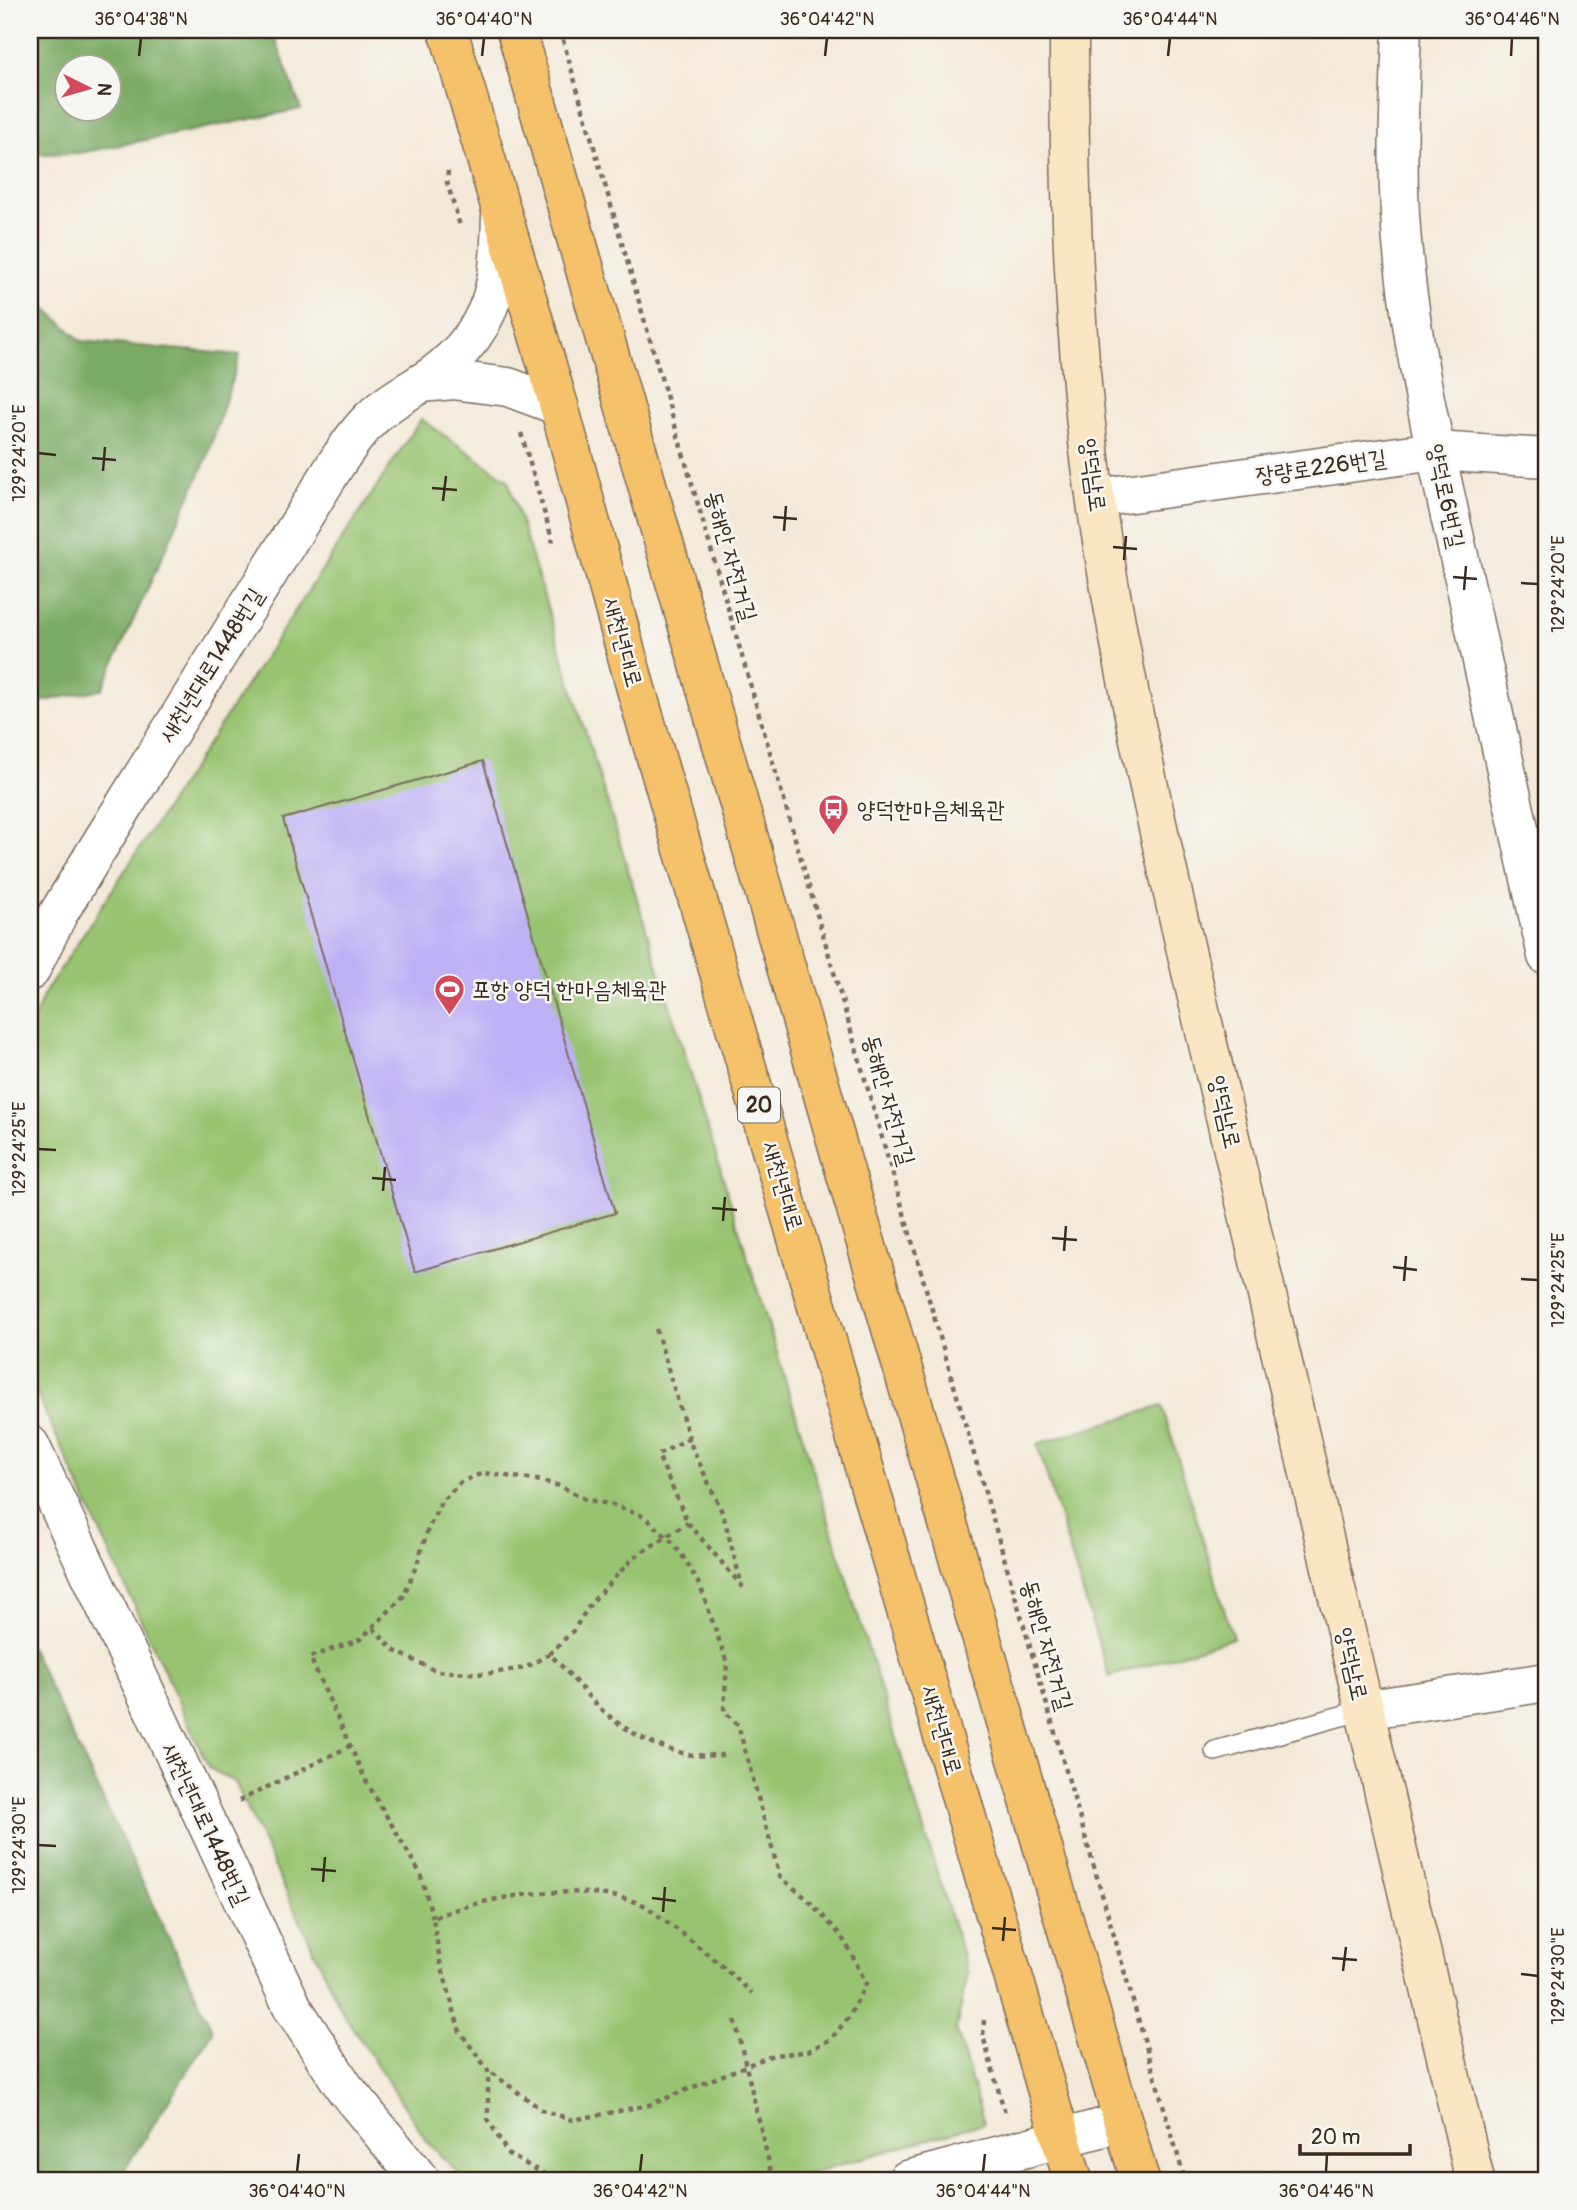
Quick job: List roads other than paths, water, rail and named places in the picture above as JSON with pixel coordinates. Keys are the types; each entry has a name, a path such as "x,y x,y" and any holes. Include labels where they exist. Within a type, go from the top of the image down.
{"main road":[{"name":"새천년대로","path":"448,30 559,406 636,690 1073,2180"},
{"path":"516,30 1140,2180"}],"street":[{"name":"양덕남로","path":"1069,30 1071,221 1077,332 1096,498 1111,593 1147,774 1363,1710 1475,2180"},
{"name":"양덕로6번길","path":"1402,30 1398,138 1404,263 1435,451 1547,956"},
{"name":"새천년대로1448번길","path":"30,971 58,914 336,464 375,414 396,397 444,367 477,328 491,302 498,271 501,215"},
{"name":"새천년대로1448번길","path":"421,383 453,380 508,387 559,406"},
{"name":"장량로226번길","path":"1096,498 1435,451 1547,458"},
{"name":"새천년대로1448번길","path":"30,1444 293,2008 319,2051 374,2126 420,2180"},
{"path":"1363,1710 1547,1682"},
{"path":"907,2180 1123,2122"}],"lane":[{"path":"1216,1751 1363,1710"}],"place":[{"name":"양덕한마음체육관","path":"834,836"},
{"name":"포항 양덕 한마음체육관","path":"449,1016"}]}
